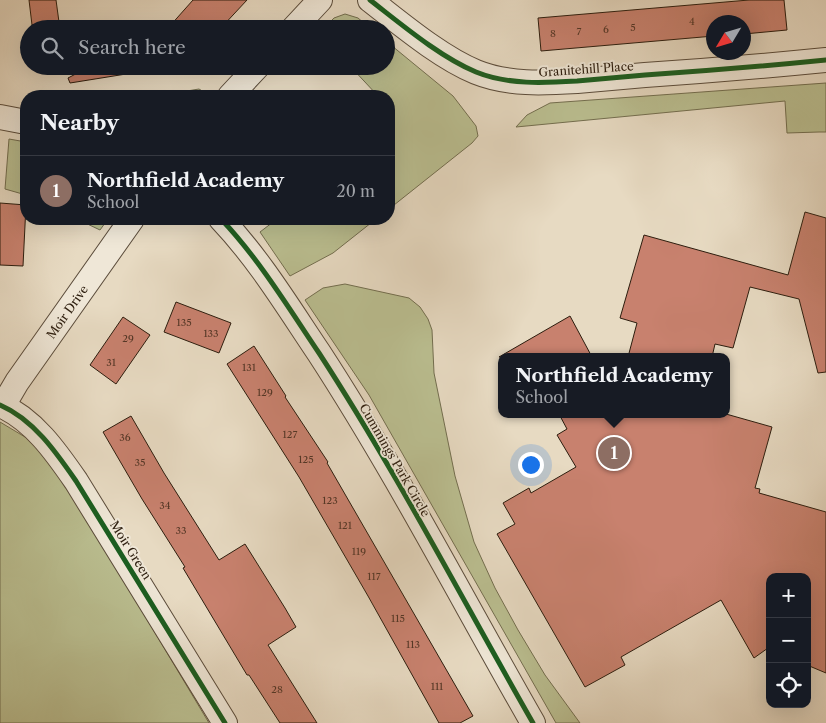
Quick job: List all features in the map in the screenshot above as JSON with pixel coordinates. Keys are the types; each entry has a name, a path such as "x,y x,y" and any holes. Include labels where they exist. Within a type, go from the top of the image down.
{"street":[{"path":"301,20 320,0"},
{"name":"Granitehill Place","path":"370,0 422,40 453,60 477,72 524,82 548,83 594,80 826,60"},
{"path":"236,90 250,75"},
{"path":"0,117 20,121"},
{"name":"Moir Drive","path":"1,406 128,225"},
{"name":"Cummings Park Circle","path":"227,225 240,239 284,300 353,406 446,566 533,723"},
{"name":"Moir Green","path":"1,406 32,427 44,438 62,462 81,489 226,723"}],"green space":[{"path":"345,14 360,20 332,20"},
{"path":"395,48 453,96 476,126 478,136 472,143 395,204 395,90 372,90 358,75 395,75"},
{"path":"826,83 826,132 787,133 785,101 516,127 527,115 550,103"},
{"path":"9,139 20,141 20,193 5,189"},
{"path":"90,225 104,225 100,230"},
{"path":"269,225 368,225 333,253 290,276 260,232"},
{"path":"345,284 409,298 420,307 428,319 432,330 434,373 455,476 474,542 495,588 518,630 545,675 580,723 556,723 369,395 305,300 323,288"},
{"path":"0,422 25,437 56,467 209,723 0,723"}],"building":[{"path":"29,0 56,0 59,20 31,20"},
{"path":"193,0 247,0 228,20 175,20"},
{"path":"749,0 784,0 787,30 751,33 751,15 706,15 706,37 541,51 538,18"},
{"path":"74,75 120,75 70,83 68,78"},
{"path":"0,203 20,205 20,225 25,225 23,266 0,265"},
{"path":"805,212 826,218 826,372 818,373 799,299 750,287 733,348 715,344 713,353 629,353 637,323 620,318 644,235 788,275"},
{"path":"176,302 231,323 219,353 164,332"},
{"path":"570,316 590,353 506,353"},
{"path":"123,317 150,335 116,384 90,365"},
{"path":"254,346 328,462 473,716 460,723 439,723 299,477 227,364"},
{"path":"730,415 772,427 755,488 760,489 759,493 826,512 826,673 811,667 811,573 766,573 766,649 754,658 721,600 621,657 625,665 585,687 497,534 515,524 503,503 529,488 531,493 576,467 557,435 567,429 561,418 730,418"},
{"path":"131,416 164,473 219,560 245,544 285,608 296,627 268,645 317,723 280,723 249,675 247,675 183,568 185,567 103,432"}],"cycle path":[{"path":"370,0 421,39 462,66 488,76 513,81 577,81 826,60"},
{"path":"227,225 273,284 348,398 533,723"},
{"path":"0,405 23,419 43,437 76,481 225,723"}],"place":[{"name":"Northfield Academy","path":"614,453"}]}
